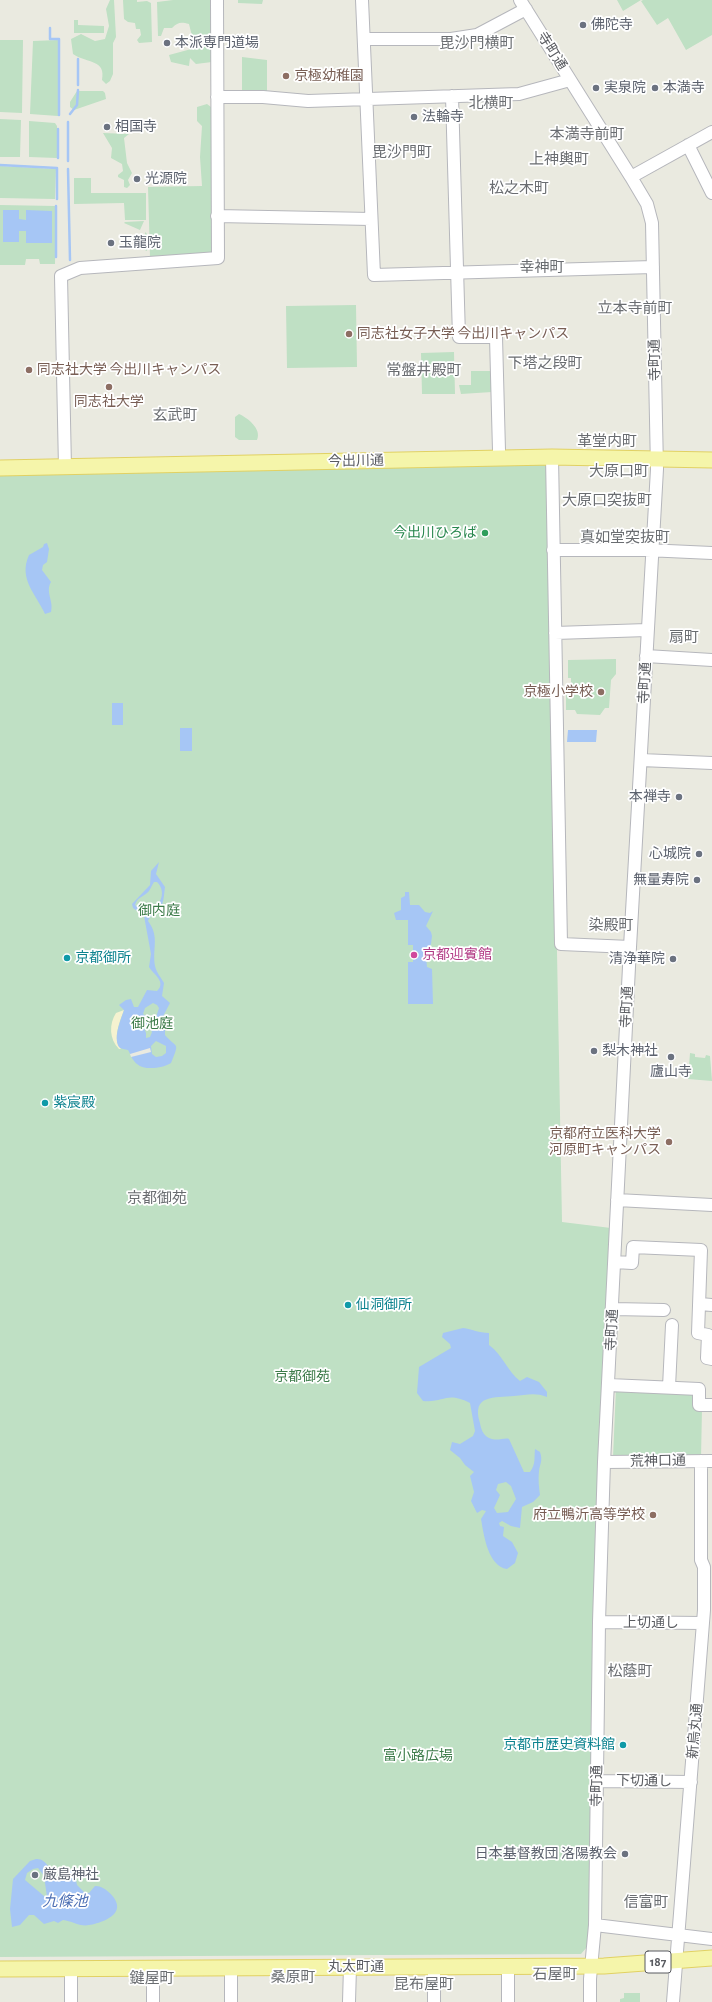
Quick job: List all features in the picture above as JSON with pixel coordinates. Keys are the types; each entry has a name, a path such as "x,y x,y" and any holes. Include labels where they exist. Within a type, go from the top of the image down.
{"main road":[{"name":"今出川通","path":"0,468 65,464 499,451 657,454 712,460"},
{"name":"今出川通","path":"0,461 65,464 552,457 712,451"},
{"name":"丸太町通","path":"0,1969 592,1966 712,1958"}],"street":[{"path":"65,464 62,276 80,268 218,258 217,0"},
{"path":"362,0 374,275 458,274 653,267"},
{"path":"364,40 451,39 477,35 523,5"},
{"name":"寺町通","path":"523,5 631,177 650,214 653,267 657,454 655,530 652,550 647,630 604,1462 599,1622 595,1925 590,2002"},
{"path":"217,97 263,97 308,101 519,94 570,80"},
{"path":"452,96 459,337 496,337 499,451"},
{"path":"631,177 712,132"},
{"path":"688,145 712,193"},
{"path":"217,216 371,219"},
{"path":"552,457 561,944 630,947"},
{"path":"554,550 652,550 712,553"},
{"path":"555,633 647,630"},
{"path":"646,656 712,660"},
{"path":"641,760 712,763"},
{"path":"617,1200 712,1205"},
{"path":"615,1262 632,1263 633,1247 701,1250 698,1333 708,1335 707,1358 712,1359"},
{"path":"700,1304 712,1305"},
{"path":"613,1309 664,1310"},
{"path":"669,1387 672,1325"},
{"path":"609,1385 699,1388 698,1405 712,1405"},
{"name":"荒神口通","path":"604,1462 707,1461"},
{"name":"新烏丸通","path":"673,2002 703,1623 704,1567 701,1560 707,1461"},
{"name":"上切通し","path":"599,1622 703,1623"},
{"name":"下切通し","path":"597,1781 691,1782"},
{"path":"595,1925 712,1939"},
{"path":"349,2002 350,1967"},
{"path":"434,1967 434,2002"},
{"path":"508,1967 508,2002"},
{"path":"153,1968 153,2002"},
{"path":"231,1968 232,2002"},
{"path":"71,1969 71,2002"}],"green space":[{"path":"110,0 114,0 116,37 113,43 113,74 110,81 106,84 102,80 103,73 99,65 73,54 71,39 81,34 95,41 105,39 109,26 106,9"},
{"path":"123,0 137,0 137,2 147,1 151,3 152,42 139,43 137,40 141,35 140,29 136,29 135,23 128,22 124,19"},
{"path":"173,0 212,0 212,62 196,64 190,58 189,66 171,62 169,55 195,48 189,24 180,23 172,28 164,28 161,36 158,36 157,2"},
{"path":"238,0 263,0 262,4 238,3"},
{"path":"617,0 641,0 623,11"},
{"path":"712,0 712,35 686,50 668,18 657,25 641,1"},
{"path":"74,20 78,20 78,25 104,26 104,33 74,33"},
{"path":"0,40 23,40 22,113 0,112"},
{"path":"58,40 58,116 30,114 33,41"},
{"path":"242,57 267,60 267,91 242,91"},
{"path":"77,91 103,91 106,99 74,110 70,107 70,102"},
{"path":"207,104 211,107 212,113 212,253 150,257 148,187 202,186 200,157 202,126 197,121 197,107"},
{"path":"0,119 21,120 20,157 0,157"},
{"path":"29,121 55,123 57,126 57,158 29,157"},
{"path":"103,133 129,134 124,138 127,163 132,173 128,180 130,185 127,188 124,187 124,180 118,177 118,175 123,171 122,164 111,158 112,148"},
{"path":"0,166 56,169 55,199 0,198"},
{"path":"74,178 91,178 91,193 146,193 146,220 125,220 124,203 74,204"},
{"path":"0,205 56,206 55,264 40,264 39,259 26,259 25,265 0,265"},
{"path":"144,221 140,230 124,223 125,222"},
{"path":"145,232 147,234 147,251 138,247 137,241 139,237 145,235"},
{"path":"356,305 357,367 287,368 286,306"},
{"path":"454,352 455,394 422,394 421,353"},
{"path":"471,371 493,371 492,392 461,394 459,385 471,385"},
{"path":"239,414 250,421 256,428 258,432 257,440 239,440 235,437 235,417"},
{"name":"京都御苑","path":"548,464 562,1222 611,1228 591,1888 587,1947 581,1954 0,1957 0,475"},
{"path":"616,659 616,674 611,680 609,708 605,708 600,715 577,714 575,710 566,710 566,691 569,684 571,684 571,678 568,678 568,660"},
{"path":"690,1053 695,1054 695,1057 705,1058 706,1055 710,1056 712,1081 688,1079"},
{"path":"616,1388 696,1391 702,1408 701,1459 613,1457"},
{"path":"624,1993 640,1993 640,2002 620,2002 620,1999 624,1998"}],"sand":[{"path":"124,1010 117,1035 118,1045 121,1049 119,1049 113,1041 111,1027 116,1013"}],"water":[{"path":"3,210 19,210 19,219 26,220 26,210 52,211 52,243 26,243 26,231 19,231 19,242 3,242"},
{"path":"47,543 49,549 47,562 43,565 42,570 51,582 49,586 49,593 52,608 51,612 45,614 27,579 26,564 29,555"},
{"path":"112,703 123,703 123,725 112,725"},
{"path":"180,728 192,728 192,751 180,751"},
{"path":"568,730 597,730 596,742 567,742"},
{"path":"159,862 156,874 165,887 163,900 161,907 148,921 152,927 155,938 155,966 164,983 162,996 170,1003 160,1022 165,1025 165,1035 175,1044 176,1051 171,1063 159,1067 145,1068 135,1062 128,1050 119,1047 117,1043 117,1034 124,1010 119,1005 126,1000 131,999 134,1007 138,1007 147,990 157,991 161,984 149,967 151,954 144,916 133,908 132,904 150,885 151,871","holes":["154,882 157,882 162,891 162,895 161,900 147,915 135,905 139,898 149,891","153,1003 157,1005 159,1008 156,1017 149,1019 143,1014 145,1008","148,1024 152,1032 150,1037 146,1038 144,1028","156,1041 166,1046 166,1053 162,1056 156,1057 152,1054 151,1046"]},
{"path":"405,892 409,892 410,905 419,905 425,912 430,913 433,911 426,926 431,932 432,936 431,944 426,954 427,967 432,969 433,1004 408,1004 408,962 413,962 413,945 408,945 408,920 396,920 394,913 401,910 401,898 405,896"},
{"path":"463,1328 489,1333 489,1345 498,1353 512,1373 520,1381 527,1377 539,1382 547,1392 547,1397 530,1394 486,1399 479,1407 478,1414 484,1434 492,1439 509,1439 524,1472 530,1472 532,1469 535,1449 540,1452 541,1455 539,1471 540,1495 533,1502 522,1507 520,1528 511,1526 502,1521 499,1523 500,1526 504,1527 503,1536 512,1542 518,1553 515,1563 507,1569 501,1567 495,1562 488,1549 481,1519 486,1511 482,1510 477,1513 471,1501 474,1492 470,1476 474,1472 450,1450 452,1442 460,1444 473,1436 475,1431 470,1403 456,1398 423,1401 417,1393 419,1367 451,1348 450,1344 442,1337 443,1333","holes":["506,1482 511,1486 516,1499 508,1512 497,1513 494,1508 500,1495 496,1490 498,1484"]},
{"name":"九條池","path":"40,1859 46,1863 58,1879 63,1877 68,1871 72,1871 75,1875 77,1885 85,1893 89,1893 95,1886 103,1888 110,1893 116,1901 116,1912 106,1920 86,1925 79,1925 63,1920 58,1923 54,1921 44,1924 34,1915 29,1915 20,1925 12,1927 10,1909 13,1879 30,1861","holes":["38,1868 44,1876 47,1897 25,1880 27,1873 33,1869"]}],"pier":[{"path":"150,1048 151,1052 131,1057 130,1054"}],"waterway":[{"path":"50,28 50,39 59,39 59,115"},
{"path":"78,59 78,85"},
{"path":"70,114 77,105 78,90"},
{"path":"68,122 68,161"},
{"path":"58,129 58,158"},
{"path":"0,165 57,168 57,199"},
{"path":"68,169 70,260"},
{"path":"56,206 56,257"}],"place":[{"name":"佛陀寺","path":"583,25"},
{"name":"本派専門道場","path":"167,43"},
{"name":"京極幼稚園","path":"286,76"},
{"name":"実泉院","path":"596,88"},
{"name":"本満寺","path":"655,88"},
{"name":"法輪寺","path":"414,117"},
{"name":"相国寺","path":"107,127"},
{"name":"光源院","path":"137,179"},
{"name":"玉龍院","path":"111,243"},
{"name":"同志社女子大学 今出川キャンパス","path":"349,334"},
{"name":"同志社大学 今出川キャンパス","path":"29,370"},
{"name":"同志社大学","path":"109,387"},
{"name":"今出川ひろば","path":"485,533"},
{"name":"京極小学校","path":"601,692"},
{"name":"本禅寺","path":"679,797"},
{"name":"心城院","path":"699,854"},
{"name":"無量寿院","path":"697,880"},
{"name":"京都迎賓館","path":"414,955"},
{"name":"京都御所","path":"67,958"},
{"name":"清浄華院","path":"673,959"},
{"name":"梨木神社","path":"594,1051"},
{"name":"廬山寺","path":"671,1057"},
{"name":"紫宸殿","path":"45,1103"},
{"name":"京都府立医科大学 河原町キャンパス","path":"669,1142"},
{"name":"仙洞御所","path":"348,1305"},
{"name":"府立鴨沂高等学校","path":"653,1515"},
{"name":"京都市歴史資料館","path":"623,1745"},
{"name":"日本基督教団 洛陽教会","path":"625,1854"},
{"name":"厳島神社","path":"35,1875"}],"district":[{"name":"毘沙門横町","path":"477,43"},
{"name":"北横町","path":"491,103"},
{"name":"本満寺前町","path":"587,134"},
{"name":"毘沙門町","path":"402,152"},
{"name":"上神輿町","path":"559,159"},
{"name":"松之木町","path":"519,188"},
{"name":"幸神町","path":"542,267"},
{"name":"立本寺前町","path":"635,308"},
{"name":"下塔之段町","path":"545,363"},
{"name":"常盤井殿町","path":"424,370"},
{"name":"玄武町","path":"175,415"},
{"name":"革堂内町","path":"607,441"},
{"name":"大原口町","path":"619,471"},
{"name":"大原口突抜町","path":"607,500"},
{"name":"真如堂突抜町","path":"625,537"},
{"name":"扇町","path":"684,637"},
{"name":"染殿町","path":"611,925"},
{"name":"京都御苑","path":"157,1198"},
{"name":"松蔭町","path":"630,1671"},
{"name":"信富町","path":"646,1902"},
{"name":"石屋町","path":"555,1974"},
{"name":"桑原町","path":"293,1977"},
{"name":"鍵屋町","path":"152,1978"},
{"name":"昆布屋町","path":"424,1984"}],"park label":[{"name":"御内庭","path":"159,911"},
{"name":"御池庭","path":"152,1024"},
{"name":"富小路広場","path":"418,1756"}]}
